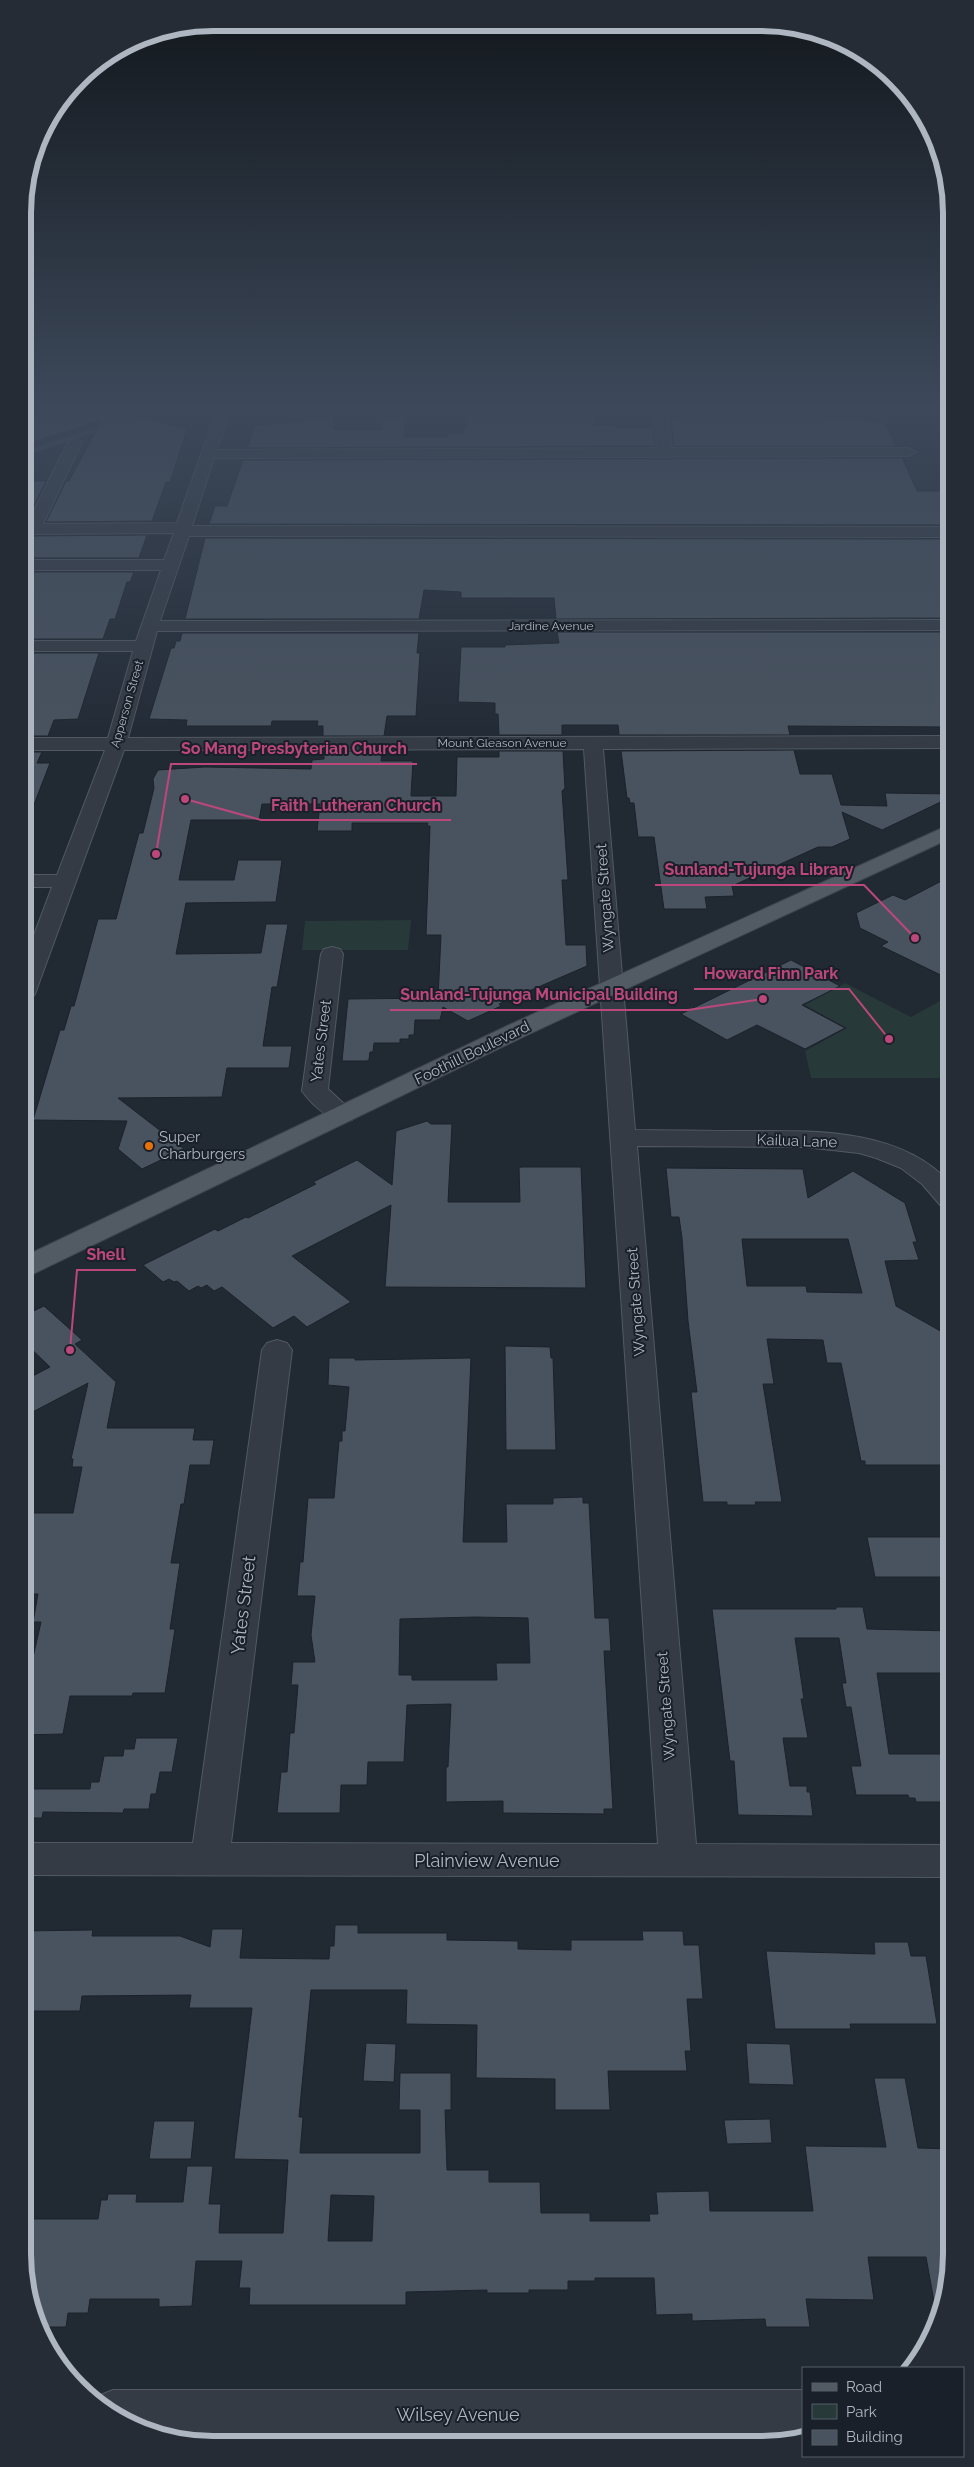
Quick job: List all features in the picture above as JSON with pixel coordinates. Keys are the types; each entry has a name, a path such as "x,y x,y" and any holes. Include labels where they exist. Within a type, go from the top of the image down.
{"main road":[{"name":"Foothill Boulevard","path":"31,1264 611,988 943,834"}],"street":[{"name":"Apperson Street","path":"31,972 116,744 143,646 184,527"},
{"path":"31,529 943,532"},
{"path":"31,565 171,565"},
{"name":"Jardine Avenue","path":"150,626 943,625"},
{"path":"31,646 143,646"},
{"name":"Mount Gleason Avenue","path":"31,744 943,742"},
{"name":"Wyngate Street","path":"593,743 678,1861"},
{"path":"31,881 64,881"},
{"name":"Yates Street","path":"332,954 315,1091 343,1115"},
{"name":"Kailua Lane","path":"624,1138 847,1142 888,1152 921,1168 943,1189"},
{"name":"Yates Street","path":"210,1859 277,1350"},
{"name":"Plainview Avenue","path":"31,1859 943,1861"},
{"name":"Wilsey Avenue","path":"128,2414 802,2414"}],"green space":[{"path":"411,920 408,950 302,950 305,921"},
{"path":"845,983 911,1017 943,999 943,1081 942,1078 811,1078 805,1051 847,1028 805,1005"}],"building":[{"path":"147,535 139,558 31,558 31,536"},
{"path":"205,538 943,539 943,618 556,619 554,598 461,598 461,592 424,590 419,619 185,619"},
{"path":"31,572 134,572 130,582 127,582 115,619 110,619 103,639 31,639"},
{"path":"557,632 943,632 943,727 788,726 790,735 619,735 618,725 562,725 562,735 499,735 498,714 495,714 495,703 458,702 461,647 505,647 505,645 559,643"},
{"path":"182,633 419,633 417,653 420,653 416,716 387,716 384,736 323,736 323,726 317,726 318,721 272,721 271,726 186,726 187,720 149,719 171,648 174,648 176,641 180,641"},
{"path":"31,653 99,653 78,719 54,720 48,736 31,736"},
{"path":"794,750 800,774 832,774 841,805 887,806 885,793 943,794 943,801 882,830 842,812 850,839 832,847 818,847 732,886 734,896 705,897 707,909 664,909 654,837 638,837 634,803 630,803 629,798 627,798 621,751"},
{"path":"324,751 382,751 381,761 413,761 411,796 456,796 457,757 499,757 499,751 563,751 565,788 562,791 568,880 562,880 566,945 586,945 587,966 499,1004 501,1006 468,1021 443,1007 440,1020 415,1020 414,1035 409,1035 409,1039 400,1039 400,1043 374,1043 373,1052 370,1052 369,1060 367,1061 342,1061 348,999 438,998 441,935 426,935 430,826 427,826 428,823 352,823 352,831 317,831 320,804 262,804 259,820 191,820 179,880 234,880 238,860 282,860 276,902 186,903 176,954 261,953 266,924 288,924 277,987 272,987 263,1046 292,1046 289,1068 227,1068 222,1097 118,1098 184,1149 142,1169 118,1149 127,1121 33,1120 60,1030 64,1030 71,1006 74,1006 98,919 116,919 139,833 143,833 154,788 153,779 158,770 205,767 311,769 312,760 324,759"},
{"path":"31,752 42,752 37,763 50,763 31,812"},
{"path":"943,880 943,976 881,946 888,942 860,928 856,913 893,895 905,900"},
{"path":"791,960 840,986 802,1005 845,1028 805,1049 757,1025 727,1040 681,1014"},
{"path":"427,1121 431,1124 452,1124 448,1202 520,1202 519,1168 581,1167 586,1288 385,1287 391,1205 292,1256 351,1302 307,1327 294,1316 273,1328 222,1287 214,1291 207,1285 201,1288 198,1286 189,1291 177,1281 174,1282 169,1279 163,1282 143,1265 215,1229 218,1231 246,1217 248,1218 316,1184 313,1182 357,1160 392,1185 396,1131"},
{"path":"666,1168 803,1169 808,1198 853,1171 905,1203 917,1242 913,1242 919,1260 885,1261 896,1306 943,1332 943,1465 865,1465 865,1461 861,1461 841,1363 827,1363 823,1340 767,1339 774,1384 763,1384 782,1502 755,1502 756,1505 727,1505 727,1502 703,1502 691,1392 697,1392 688,1321 679,1217 671,1217","holes":["742,1239 848,1239 862,1293 807,1292 806,1286 747,1286"]},
{"path":"44,1306 82,1340 75,1344 116,1382 107,1428 195,1428 193,1440 214,1440 210,1465 190,1465 184,1504 181,1504 171,1563 180,1563 170,1629 175,1629 165,1693 133,1693 132,1696 70,1696 63,1734 31,1735 31,1666 41,1622 33,1622 38,1594 31,1594 31,1513 73,1513 82,1467 72,1467 73,1459 71,1459 88,1383 31,1413 31,1377 50,1367 31,1349 31,1312"},
{"path":"505,1346 550,1347 551,1358 553,1358 556,1450 506,1450"},
{"path":"329,1358 355,1358 355,1360 471,1358 463,1542 507,1542 506,1504 553,1504 553,1498 583,1497 583,1503 589,1503 595,1618 609,1618 611,1651 604,1651 613,1809 604,1809 604,1814 503,1813 503,1801 446,1802 446,1767 448,1767 451,1704 407,1705 404,1762 368,1762 367,1785 341,1785 340,1813 277,1813 281,1772 287,1772 290,1733 294,1733 298,1685 291,1685 293,1662 315,1662 311,1635 315,1596 297,1596 300,1562 303,1562 308,1498 334,1498 339,1441 342,1441 342,1431 345,1431 349,1387 328,1385","holes":["528,1618 530,1663 496,1663 497,1680 412,1680 412,1675 399,1675 400,1619"]},
{"path":"867,1537 943,1537 943,1577 875,1577"},
{"path":"836,1607 863,1607 867,1629 943,1631 943,1673 877,1673 889,1754 943,1754 943,1802 916,1802 915,1798 909,1798 908,1795 856,1795 851,1766 861,1766 851,1707 846,1707 842,1683 846,1683 839,1638 795,1638 804,1699 801,1699 808,1738 783,1738 790,1786 807,1786 807,1792 810,1792 813,1816 738,1815 734,1761 730,1761 712,1609 836,1609"},
{"path":"136,1738 178,1738 172,1772 160,1772 156,1794 151,1794 149,1809 124,1809 123,1813 43,1812 42,1818 31,1818 31,1789 90,1789 91,1782 99,1782 104,1756 123,1756 124,1749 134,1749"},
{"path":"335,1925 358,1925 358,1933 447,1933 447,1940 518,1941 518,1949 571,1950 571,1940 643,1940 642,1931 683,1931 684,1945 699,1945 703,1999 687,1999 691,2051 685,2051 687,2071 608,2071 610,2110 555,2110 555,2079 476,2078 477,2025 406,2024 407,1990 311,1990 299,2117 303,2117 300,2153 420,2153 420,2110 399,2110 400,2073 451,2073 451,2110 445,2110 447,2170 489,2170 489,2182 540,2182 541,2213 590,2213 590,2221 650,2221 649,2214 658,2214 656,2192 709,2191 710,2211 813,2211 805,2146 886,2147 874,2078 905,2078 918,2148 943,2149 943,2253 941,2277 935,2307 926,2257 868,2257 874,2300 806,2299 810,2327 766,2327 765,2319 692,2321 692,2314 656,2315 654,2278 595,2278 595,2281 568,2281 568,2290 529,2290 529,2293 487,2293 487,2290 406,2292 406,2305 249,2305 250,2288 239,2288 242,2261 196,2261 192,2306 159,2307 159,2299 90,2299 88,2313 68,2313 66,2327 47,2327 37,2301 33,2277 31,2219 98,2219 101,2200 107,2200 108,2194 137,2194 136,2202 183,2202 187,2166 213,2166 209,2204 221,2204 219,2233 283,2233 288,2160 234,2159 252,2008 189,2008 191,1995 82,1996 80,2011 31,2011 31,1931 93,1930 92,1936 180,1936 210,1947 212,1929 243,1929 240,1958 329,1959 330,1946 334,1946","holes":["331,2195 374,2196 372,2241 328,2241"]},
{"path":"874,1942 908,1942 911,1956 926,1956 937,2024 850,2024 851,2029 775,2029 766,1951 875,1954"},
{"path":"366,2043 396,2044 394,2082 363,2081"},
{"path":"746,2043 790,2044 794,2085 749,2084"},
{"path":"770,2119 772,2143 727,2144 724,2120"},
{"path":"154,2121 195,2121 191,2159 149,2159"}],"place":[{"name":"Faith Lutheran Church","path":"185,799"},
{"name":"So Mang Presbyterian Church","path":"156,854"},
{"name":"Sunland-Tujunga Library","path":"915,938"},
{"name":"Sunland-Tujunga Municipal Building","path":"763,999"},
{"name":"Howard Finn Park","path":"889,1039"},
{"name":"Super Charburgers","path":"149,1146"},
{"name":"Shell","path":"70,1350"}]}
